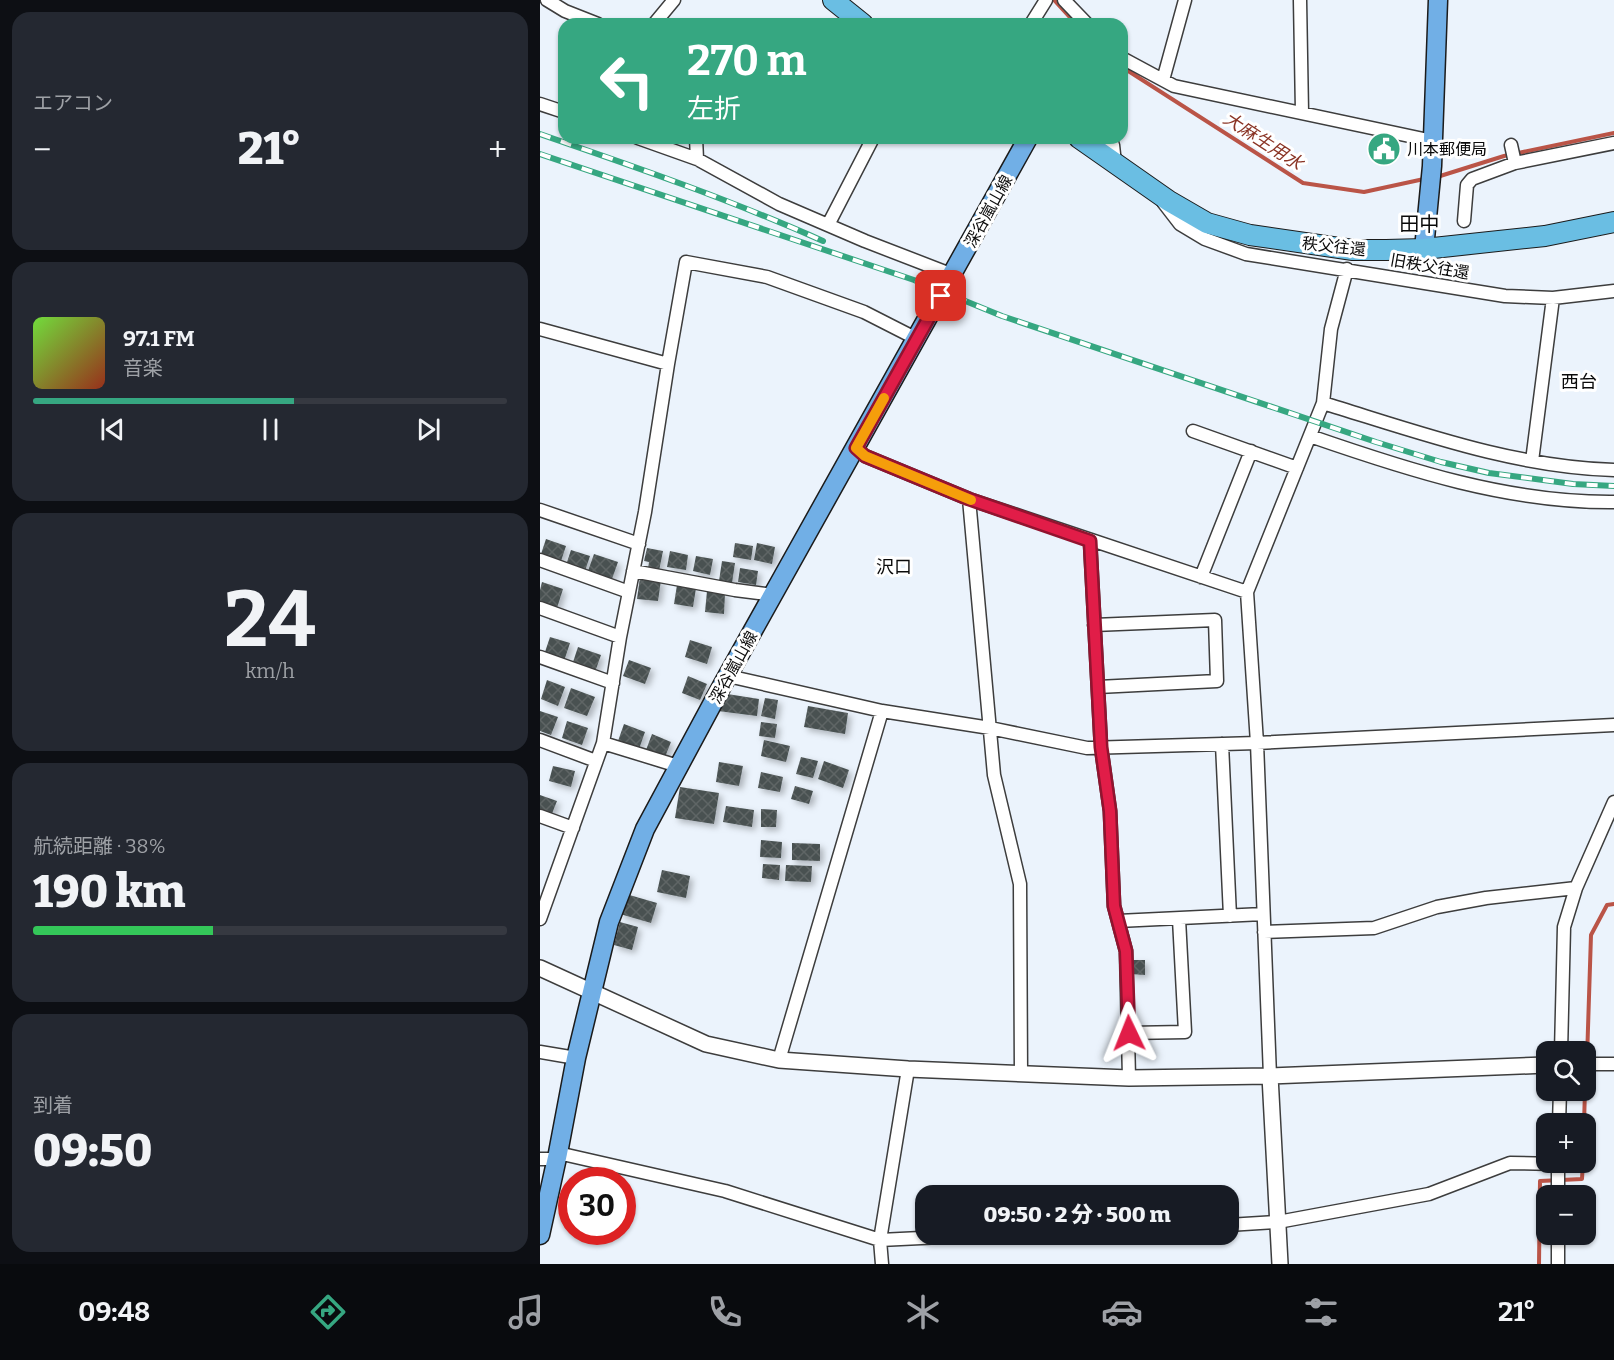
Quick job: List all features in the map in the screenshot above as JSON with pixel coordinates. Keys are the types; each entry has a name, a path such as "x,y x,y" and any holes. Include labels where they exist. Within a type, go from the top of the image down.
{"highway":[{"path":"833,0 855,18"},
{"name":"秩父往還","path":"1088,144 1155,191 1207,223 1250,235 1353,250 1424,249 1545,236 1614,222"}],"main road":[{"path":"1424,249 1433,141 1438,0"},
{"name":"深谷嵐山線","path":"540,1235 552,1157 609,922 645,829 1025,144"}],"street":[{"path":"547,0 582,18"},
{"path":"659,18 674,0"},
{"path":"1064,0 1081,18"},
{"path":"1162,80 1185,0"},
{"path":"1300,0 1302,112"},
{"path":"1035,18 1045,2"},
{"path":"1128,61 1174,86 1433,141"},
{"path":"540,104 558,110"},
{"path":"1464,221 1467,185 1472,179 1513,154 1614,142"},
{"path":"655,144 697,159 779,204 953,275"},
{"path":"696,144 697,159"},
{"path":"828,225 870,144"},
{"path":"1112,144 1115,163"},
{"name":"旧秩父往還","path":"1155,191 1180,224 1205,238 1246,254 1505,296 1553,298 1614,291"},
{"path":"540,919 544,895 573,828 603,743 686,262 766,277 864,312 917,339"},
{"path":"1280,1264 1257,743 1247,592 1323,403 1330,329 1347,269"},
{"path":"1532,461 1553,298"},
{"path":"540,329 668,364"},
{"path":"1323,403 1477,450 1585,469 1614,470"},
{"path":"1193,431 1297,468"},
{"path":"1310,436 1376,459 1455,482 1553,498 1614,502"},
{"path":"856,448 865,456 969,499 1247,592"},
{"path":"1201,577 1251,452"},
{"path":"969,499 994,775 1020,884 1021,1074"},
{"path":"540,510 639,544"},
{"path":"1090,541 1101,747 1110,811 1114,906 1126,951 1129,1078"},
{"path":"540,560 629,592"},
{"path":"633,571 774,595"},
{"path":"540,608 620,637"},
{"path":"1094,625 1215,620 1216,681 1098,687"},
{"path":"540,657 613,683"},
{"path":"728,676 882,711 990,728 1087,748 1257,743 1614,724"},
{"path":"779,1060 882,711"},
{"path":"540,740 596,761"},
{"path":"603,743 678,766"},
{"path":"1222,744 1230,916"},
{"path":"1561,1041 1564,927 1576,888 1614,802"},
{"path":"540,816 573,828"},
{"path":"1264,932 1374,928 1437,907 1486,898 1576,888"},
{"path":"1118,921 1263,914"},
{"path":"1129,1033 1185,1032 1179,919"},
{"path":"540,968 706,1044 779,1060 908,1069 1129,1078 1270,1076 1536,1065"},
{"path":"540,1052 576,1058"},
{"path":"1596,1064 1614,1064"},
{"path":"882,1264 880,1240 908,1069"},
{"path":"552,1157 725,1191 880,1240 915,1238"},
{"path":"1239,1224 1278,1222 1429,1194 1510,1163 1536,1163"},
{"path":"1558,1245 1558,1264"}],"building":[{"path":"546,539 566,546 561,561 541,554"},
{"path":"735,543 753,546 751,560 733,557"},
{"path":"757,543 775,547 772,564 754,560"},
{"path":"647,548 663,551 659,571 648,569 649,562 644,561"},
{"path":"571,550 590,556 585,571 566,565"},
{"path":"670,551 688,555 686,570 667,567"},
{"path":"594,554 618,562 612,579 588,571"},
{"path":"696,556 713,559 710,575 693,571"},
{"path":"722,561 735,563 732,583 719,581"},
{"path":"740,568 758,571 756,585 738,582"},
{"path":"640,577 661,580 658,601 637,599"},
{"path":"542,582 563,589 557,608 540,602"},
{"path":"677,585 696,588 693,607 674,604"},
{"path":"707,591 725,593 724,614 705,612"},
{"path":"550,637 570,643 564,661 544,655"},
{"path":"690,640 712,647 707,664 685,657"},
{"path":"578,647 601,655 595,672 572,665"},
{"path":"629,660 651,668 645,684 623,676"},
{"path":"688,676 707,684 700,700 682,693"},
{"path":"547,680 565,687 558,706 541,699"},
{"path":"571,688 595,697 587,716 564,708"},
{"path":"721,693 759,699 757,716 718,711"},
{"path":"765,698 778,700 775,719 761,716"},
{"path":"808,706 848,713 845,734 804,727"},
{"path":"540,711 558,717 551,735 540,731"},
{"path":"567,721 588,728 582,745 562,738"},
{"path":"761,722 777,724 775,738 759,736"},
{"path":"624,724 645,732 639,749 618,741"},
{"path":"652,734 671,742 665,757 646,750"},
{"path":"764,740 790,746 786,762 761,756"},
{"path":"801,757 818,761 813,778 796,774"},
{"path":"824,761 849,770 843,788 818,779"},
{"path":"719,762 743,766 739,786 716,782"},
{"path":"553,766 575,771 571,787 549,781"},
{"path":"761,772 783,777 780,792 758,788"},
{"path":"795,786 813,791 809,804 791,799"},
{"path":"680,787 719,793 714,824 675,818"},
{"path":"540,795 557,801 551,816 540,812"},
{"path":"726,806 754,810 752,827 723,822"},
{"path":"761,809 777,810 776,827 761,827"},
{"path":"761,840 782,842 781,858 760,857"},
{"path":"792,843 820,844 820,861 792,860"},
{"path":"763,864 780,865 779,880 762,878"},
{"path":"786,865 812,866 811,882 785,881"},
{"path":"662,870 690,876 686,898 657,892"},
{"path":"626,894 657,903 651,923 620,914"},
{"path":"620,922 638,927 632,950 614,945"},
{"path":"1129,960 1145,960 1145,975 1130,974"}],"waterway":[{"name":"大麻生用水","path":"1054,0 1070,18"},
{"name":"大麻生用水","path":"1128,71 1303,183 1364,192 1424,179"},
{"name":"大麻生用水","path":"1437,177 1504,156 1614,133"},
{"path":"1588,1041 1591,935 1607,905 1614,904"},
{"path":"1584,1113 1585,1101"},
{"path":"1539,1264 1540,1181 1582,1179 1582,1173"}],"railway":[{"path":"540,134 558,140"},
{"path":"568,144 718,198 823,241"},
{"path":"540,154 914,280 1002,316 1376,442 1441,462 1489,473 1573,484 1614,486"}],"slow traffic":[{"path":"884,398 856,448 865,456 971,500"}],"place":[{"name":"川本郵便局","path":"1384,149"}],"district":[{"name":"田中","path":"1419,224"},
{"name":"西台","path":"1579,382"},
{"name":"沢口","path":"894,567"}],"route":[{"path":"941,296 856,448 865,456 969,499 1090,541 1101,747 1110,811 1114,906 1126,951 1129,1033"}]}
